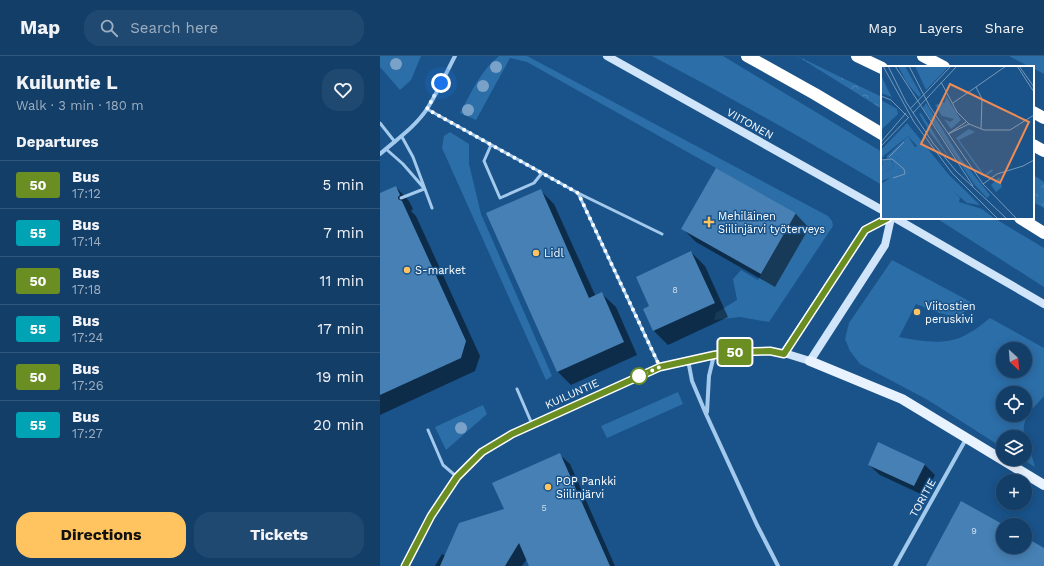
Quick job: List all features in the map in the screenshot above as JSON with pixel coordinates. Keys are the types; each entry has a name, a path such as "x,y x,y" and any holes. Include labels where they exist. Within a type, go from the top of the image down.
{"highway":[{"path":"746,56 815,94 881,133"},
{"path":"857,56 881,68"},
{"path":"923,56 942,66"},
{"path":"1034,113 1044,118"},
{"path":"1034,146 1044,151"},
{"path":"1022,219 1044,233"}],"main road":[{"name":"VIITONEN","path":"607,56 881,209"},
{"path":"784,354 865,230 886,219"},
{"path":"891,219 885,245 810,361 902,399 1044,486"},
{"path":"897,219 1044,304"},
{"name":"KUILUNTIE","path":"784,354 810,361"}],"street":[{"path":"380,154 402,137 427,109 455,56"},
{"name":"KUILUNTIE","path":"405,566 431,516 457,477 482,452 512,434 660,367 688,360 735,352 770,351 784,354"},
{"path":"706,414 709,376 714,355"},
{"path":"688,360 692,381 706,414 757,525 778,566"},
{"name":"TORITIE","path":"895,566 967,438"}],"lane":[{"path":"427,109 578,193 662,234"},
{"path":"380,124 395,142"},
{"path":"402,137 413,156 432,208"},
{"path":"490,145 484,161 500,198 534,183 542,173"},
{"path":"386,149 403,164 424,189"},
{"path":"401,198 424,189"},
{"path":"578,193 660,367"},
{"path":"517,389 532,424"},
{"path":"428,430 443,465 457,477"}],"green space":[{"path":"380,56 421,56 411,80 400,90 380,67"},
{"path":"499,56 527,56 828,216 832,221 833,226 769,322 740,317 714,320 716,313 737,300 733,279 741,270 758,280 796,213 527,62 510,58 476,120 460,113 482,75"},
{"path":"652,56 723,56 881,151 881,184 768,119"},
{"path":"797,56 881,97 881,108"},
{"path":"1009,56 1044,56 1044,74 1034,69 1034,66 1028,66"},
{"path":"450,132 469,144 469,164 481,214 552,376 546,380 442,148 444,136"},
{"path":"1034,176 1044,182 1044,208 1034,203"},
{"path":"938,219 996,219 1044,248 1044,287"},
{"path":"892,260 971,302 967,310 961,314 954,315 938,313 916,304 899,337 934,342 952,340 972,331 990,318 1044,348 1044,396 1032,409 1032,386 996,386 996,422 1025,422 1024,430 996,430 996,444 928,400 860,364 850,351 845,339 849,323"},
{"path":"678,392 683,404 607,438 601,426"},
{"path":"483,405 487,414 446,450 435,427"},
{"path":"1032,456 1035,467 1032,465"}],"building":[{"path":"716,168 796,213 761,274 681,229"},
{"name":"S-market","path":"396,186 400,195 398,199 402,201 466,341 461,358 380,395 380,193"},
{"name":"Lidl","path":"541,189 589,298 602,292 624,342 557,372 486,213"},
{"path":"691,251 715,303 653,331 643,309 649,306 636,277"},
{"path":"878,442 925,464 914,486 868,465"},
{"path":"560,453 610,566 529,566 519,543 505,566 440,566 459,523 504,509 492,483"},
{"path":"961,501 996,521 996,554 1032,554 1032,541 1044,548 1044,566 926,566"}],"bus line":[{"name":"50","path":"405,566 431,516 457,477 482,452 512,434 660,367 677,362 735,352 770,351 784,354 865,230 886,219"}],"place":[{"name":"Mehiläinen Siilinjärvi työterveys","path":"709,222"},
{"name":"Lidl","path":"536,253"},
{"name":"S-market","path":"407,270"},
{"name":"Viitostien peruskivi","path":"917,312"},
{"name":"POP Pankki Siilinjärvi","path":"548,487"}],"route":[{"path":"441,83 427,109 578,193 660,367 634,379 639,376"}]}
